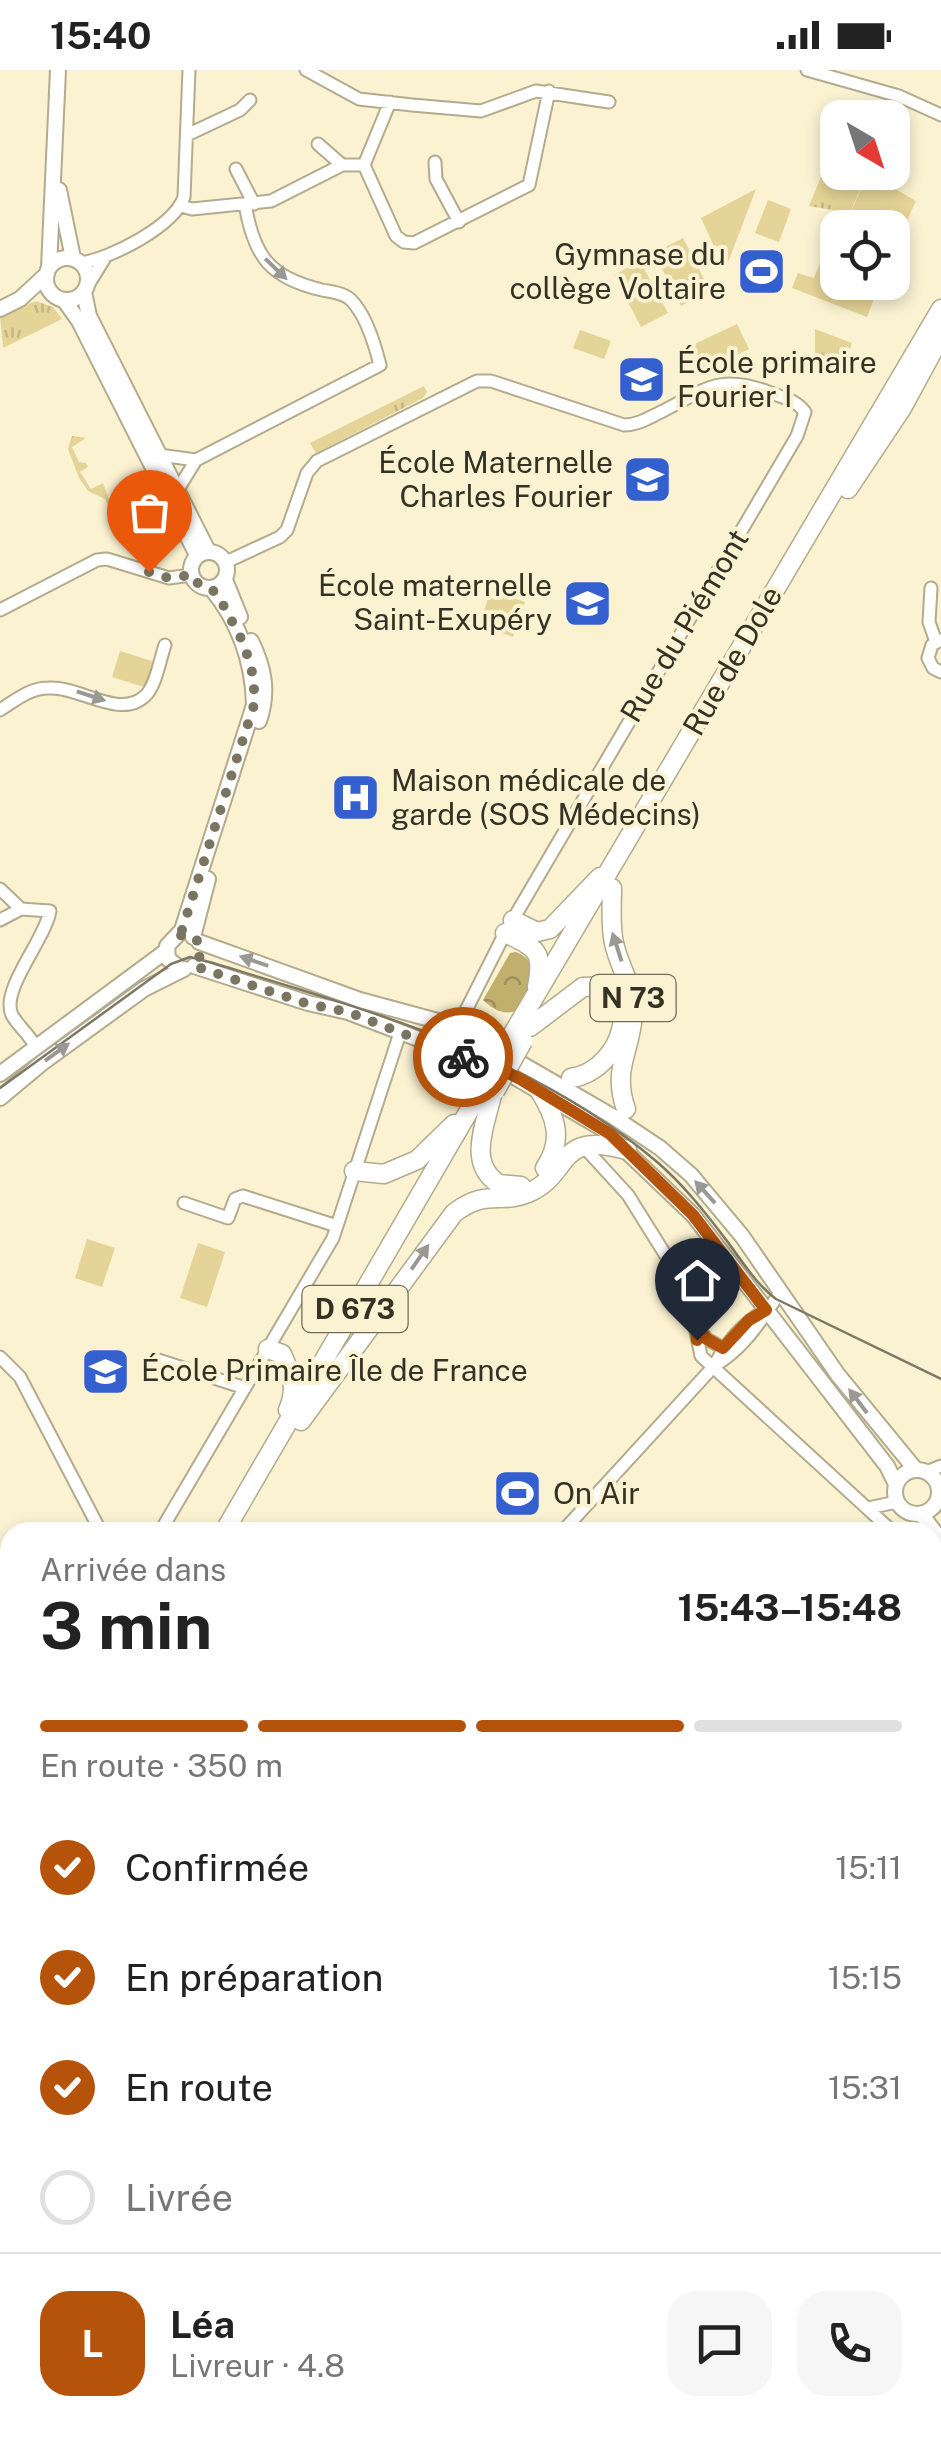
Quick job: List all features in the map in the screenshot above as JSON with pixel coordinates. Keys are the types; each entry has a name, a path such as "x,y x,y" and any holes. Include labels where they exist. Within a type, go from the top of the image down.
{"main road":[{"path":"920,347 941,289"},
{"name":"Rue de Dole","path":"893,406 941,309"},
{"name":"Rue de Dole","path":"522,1035 535,999 612,867 893,406 941,336"},
{"name":"Rue de Dole","path":"230,1522 612,888 872,440"},
{"path":"509,926 538,932 550,929 584,890 612,867"},
{"name":"N 73","path":"612,888 613,940 629,978 633,1006 620,1068 620,1090 626,1109"},
{"path":"509,926 539,955 541,969 535,999"},
{"path":"488,1092 480,1148 482,1167 499,1184 529,1183 545,1168 556,1140 554,1083 596,1070 618,1043 623,1016 612,992 583,987 522,1035"},
{"path":"354,1171 384,1174 417,1160 488,1092"},
{"name":"Rue de Dole","path":"242,1522 488,1092"},
{"path":"301,1421 454,1212 483,1197 513,1197 530,1192 546,1181 566,1156 584,1147 606,1144 627,1150"},
{"path":"261,1470 292,1401 294,1383 282,1354 268,1350"}],"street":[{"path":"58,70 48,288 79,322 203,553"},
{"path":"0,309 20,299 60,259 106,256 167,222 181,206 189,70"},
{"path":"306,70 359,98 480,112 525,94 550,91 609,102"},
{"path":"807,70 843,74 941,115"},
{"path":"390,102 364,165 400,240 414,243 529,185 550,91"},
{"path":"187,135 240,110 250,100"},
{"path":"318,144 342,165"},
{"path":"435,162 436,179 459,222"},
{"path":"181,206 192,209 271,201 342,165 364,165"},
{"path":"177,491 196,460 380,365 354,303 343,295 280,277 266,260 256,242 249,204 236,169"},
{"path":"56,171 77,260 88,274 90,316 177,491 203,553"},
{"path":"20,299 61,299 86,289 106,256"},
{"name":"Rue du Piémont","path":"226,562 287,530 307,473 317,461 477,380 498,383 624,425 639,423 712,386 728,382 751,385 794,402 804,412 804,421 792,445 509,926 446,1050"},
{"path":"159,455 196,460"},
{"path":"0,1074 170,944 180,934 196,939 360,1000 456,1026 554,1083 660,1148 714,1201 782,1291 848,1389 936,1480 940,1498 921,1514 907,1512 896,1502 896,1484 886,1466 693,1215 554,1083 446,1050 348,1012 308,1004 187,968 171,964 170,944 182,930 254,705 254,679 244,644 211,588 198,585 191,575 192,564 203,553 219,554 226,562 224,580 260,659 265,697 196,939 201,954 187,968 144,990 42,1063 0,1098"},
{"path":"0,610 97,560 169,578 191,575"},
{"path":"211,588 224,580"},
{"path":"931,588 930,622 938,641 928,658 933,668 941,672"},
{"path":"0,710 27,692 49,688 76,691 121,706 132,704 148,694 165,645"},
{"path":"0,889 21,910"},
{"path":"0,920 21,910 50,912 44,933 18,976 9,1002 10,1012 32,1040"},
{"path":"166,1522 327,1250 400,1033"},
{"name":"N 73","path":"626,1109 660,1148"},
{"path":"584,1147 646,1221 685,1295 696,1326 698,1350 706,1362 883,1522"},
{"path":"184,1204 228,1218 235,1200 243,1196 337,1226"},
{"path":"714,1366 733,1355 758,1328 766,1310 782,1291"},
{"path":"571,1522 714,1366 723,1348 749,1320 766,1310"},
{"path":"696,1326 707,1339 723,1348"},
{"path":"0,1357 17,1372 95,1522"},
{"path":"156,1359 245,1388"},
{"path":"896,1484 904,1474 928,1470"},
{"path":"868,1508 896,1502"},
{"path":"921,1514 927,1522"}],"green space":[{"path":"820,179 820,190 860,190 851,210 809,206"},
{"path":"756,189 729,260 722,264 701,218"},
{"path":"861,190 897,190 916,201 910,214 910,210 852,210"},
{"path":"768,200 791,209 779,242 755,233"},
{"path":"683,238 710,291 681,306 654,253"},
{"path":"640,261 668,313 641,327 614,275"},
{"path":"820,262 820,299 792,288 798,273 814,278"},
{"path":"823,300 874,300 867,317"},
{"path":"36,301 53,307 62,319 3,348 0,316"},
{"path":"737,324 749,349 696,375 684,349"},
{"path":"815,329 852,343 843,367 815,357"},
{"path":"580,330 611,341 604,359 573,348"},
{"path":"424,386 427,392 423,398 316,453 310,443"},
{"path":"72,436 86,438 72,447 79,462 88,467 80,472 91,489 103,483 112,507 118,507 117,513 132,536 144,533 147,541 124,537 105,499 88,491 68,449"},
{"path":"491,590 525,602 513,637 479,625"},
{"path":"120,651 155,662 147,688 112,677"},
{"path":"516,952 530,963 532,979 517,1011 503,1012 483,1000 510,953"},
{"path":"87,1239 115,1248 102,1287 75,1278"},
{"path":"198,1243 225,1252 207,1307 180,1298"}],"tram line":[{"path":"0,1088 171,964 190,957 271,981 445,1040 555,1092 607,1124 666,1170 776,1299 941,1379"}],"way so far":[{"path":"149,572 169,578 191,575 198,585 211,588 244,644 254,679 252,719 182,930 174,937 187,934 199,942 202,950 194,966 308,1004 332,1006 463,1057"}],"place":[{"name":"Gymnase du collège Voltaire","path":"761,272"},
{"name":"École primaire Fourier I","path":"642,380"},
{"name":"École Maternelle Charles Fourier","path":"648,480"},
{"name":"École maternelle Saint-Exupéry","path":"587,603"},
{"name":"Maison médicale de garde (SOS Médecins)","path":"356,798"},
{"name":"École Primaire Île de France","path":"106,1371"},
{"name":"On Air","path":"518,1494"}],"route":[{"path":"463,1057 488,1062 602,1128 693,1215 766,1310 749,1320 723,1348 707,1339 696,1326 697,1340"}]}
